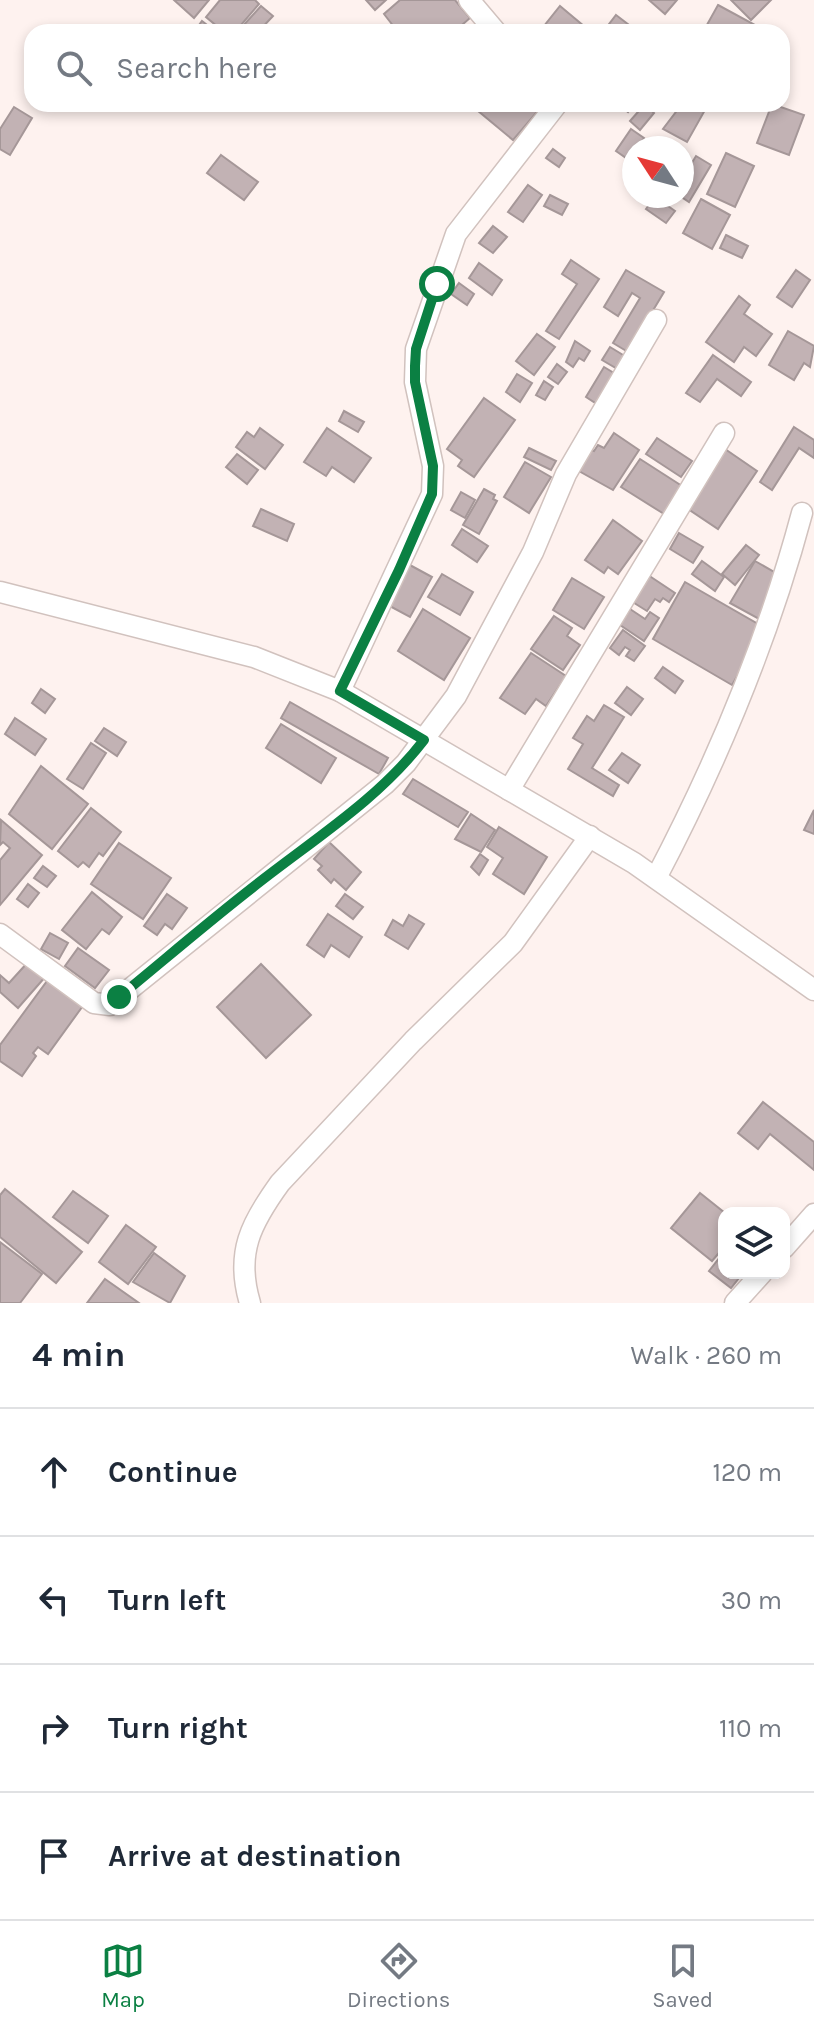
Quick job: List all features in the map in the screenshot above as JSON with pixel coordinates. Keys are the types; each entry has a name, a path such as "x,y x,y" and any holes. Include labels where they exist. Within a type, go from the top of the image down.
{"street":[{"path":"469,0 489,24"},
{"path":"340,691 405,559 432,494 433,466 415,382 415,366 416,349 437,284 456,234 551,112"},
{"path":"0,934 94,1003 110,1005 252,888 361,804 406,763 456,696 533,552 566,474 656,320"},
{"path":"509,790 724,433"},
{"path":"656,878 701,791 737,703 786,571 802,513"},
{"path":"0,592 254,657 340,691 590,836 656,878 814,990"},
{"path":"250,1303 242,1258 261,1209 317,1140 513,943 590,836"},
{"path":"790,1241 814,1214"},
{"path":"735,1303 757,1279"}],"building":[{"path":"174,0 209,0 194,18"},
{"path":"220,0 255,0 259,4 242,24 214,24 206,17"},
{"path":"366,0 386,0 375,10"},
{"path":"400,0 455,0 470,18 463,24 392,24 384,14"},
{"path":"649,0 677,0 665,14"},
{"path":"731,0 771,0 751,20"},
{"path":"718,5 753,24 707,24"},
{"path":"261,6 273,16 266,24 245,24"},
{"path":"560,6 581,24 546,24"},
{"path":"616,15 628,24 609,24"},
{"path":"14,107 32,118 10,155 0,149 0,129"},
{"path":"790,110 804,115 789,155 757,143 769,112"},
{"path":"479,112 537,112 513,140"},
{"path":"638,112 654,113 640,130 630,121"},
{"path":"676,112 704,112 690,136 676,136 663,129"},
{"path":"631,129 641,136 626,136"},
{"path":"553,149 565,158 559,167 546,158"},
{"path":"726,153 754,166 735,207 707,194"},
{"path":"221,155 258,182 244,200 207,173"},
{"path":"696,156 711,165 694,194"},
{"path":"528,185 542,195 523,222 508,212"},
{"path":"550,195 568,204 562,215 544,206"},
{"path":"701,199 730,215 712,249 683,233"},
{"path":"671,208 675,211 666,223 646,209"},
{"path":"493,226 507,237 493,253 479,243"},
{"path":"726,235 748,246 742,258 720,248"},
{"path":"571,260 599,279 559,339 546,331 577,284 562,274"},
{"path":"479,263 502,280 492,295 469,278"},
{"path":"626,270 664,292 628,352 613,343 640,298 632,293 618,316 604,307"},
{"path":"796,270 810,280 792,307 777,297"},
{"path":"459,283 474,294 467,305 451,294"},
{"path":"739,296 750,305 744,314 772,334 756,356 744,347 734,362 706,342"},
{"path":"788,331 814,346 810,367 804,363 794,380 769,365"},
{"path":"537,334 555,347 534,375 516,361"},
{"path":"575,341 590,351 584,361 579,358 573,367 566,362"},
{"path":"610,347 628,358 621,371 602,360"},
{"path":"713,355 751,382 741,396 717,379 700,402 686,393"},
{"path":"557,364 567,372 558,384 548,377"},
{"path":"604,367 619,376 600,406 586,397"},
{"path":"517,374 532,383 520,402 506,392"},
{"path":"544,381 553,387 545,400 536,395"},
{"path":"484,398 515,420 474,477 458,466 462,460 447,449"},
{"path":"344,411 364,422 358,432 339,421"},
{"path":"794,427 814,440 814,458 799,448 772,490 760,482"},
{"path":"260,428 283,445 265,469 236,447 247,432 254,437"},
{"path":"327,428 371,458 354,482 332,467 326,476 304,462"},
{"path":"614,433 639,450 613,490 577,470 591,450 594,451 598,445 604,448"},
{"path":"657,438 692,461 681,477 646,454"},
{"path":"529,448 556,461 551,470 524,457"},
{"path":"725,449 757,471 718,529 685,507"},
{"path":"237,454 258,470 247,484 226,467"},
{"path":"640,459 682,486 664,514 621,487"},
{"path":"525,462 551,477 529,513 504,497"},
{"path":"484,489 495,495 493,499 497,501 479,534 463,525"},
{"path":"461,492 475,500 465,518 451,510"},
{"path":"261,509 294,524 287,541 253,526"},
{"path":"613,520 642,541 618,574 608,567 604,573 585,560"},
{"path":"462,529 488,546 477,562 452,545"},
{"path":"679,533 703,547 693,563 670,549"},
{"path":"746,545 759,555 735,585 722,574"},
{"path":"702,561 724,577 715,591 692,574"},
{"path":"755,561 783,577 759,619 730,603"},
{"path":"408,564 432,577 410,617 386,604"},
{"path":"442,574 473,592 460,615 428,597"},
{"path":"648,575 675,593 669,602 663,598 660,602 655,599 647,611 631,601"},
{"path":"572,578 604,597 584,629 553,610"},
{"path":"685,582 765,628 732,685 653,639"},
{"path":"423,609 470,638 444,680 398,651"},
{"path":"630,609 645,619 650,612 659,618 644,641 620,625"},
{"path":"554,616 572,628 567,636 580,645 563,670 531,649"},
{"path":"623,630 645,646 634,661 626,656 630,650 625,647 619,655 610,648"},
{"path":"531,653 566,676 546,706 536,699 525,714 500,698"},
{"path":"663,667 683,681 675,693 655,678"},
{"path":"627,687 643,699 631,715 615,703"},
{"path":"41,689 55,699 45,713 32,703"},
{"path":"290,702 388,758 379,774 281,718"},
{"path":"604,705 624,717 592,768 619,785 613,796 568,769 583,744 573,738 587,716 594,721"},
{"path":"15,718 46,739 35,755 5,734"},
{"path":"281,724 336,758 321,783 266,748"},
{"path":"104,728 126,742 117,756 95,741"},
{"path":"91,743 106,753 83,789 67,779"},
{"path":"622,753 640,765 628,783 609,770"},
{"path":"41,766 88,804 52,849 9,814"},
{"path":"413,779 468,812 458,827 403,794"},
{"path":"91,808 121,832 103,856 99,853 89,867 83,862 78,867 58,851"},
{"path":"814,810 814,834 804,830"},
{"path":"471,814 495,830 481,852 455,839"},
{"path":"1,820 42,855 0,905 0,860 10,848 3,842 0,845"},
{"path":"499,827 547,857 524,894 493,874 503,858 487,847"},
{"path":"329,842 361,872 346,890 334,879 331,883 318,870 322,866 314,859"},
{"path":"119,843 171,878 143,919 91,884"},
{"path":"480,854 488,860 479,875 471,867"},
{"path":"43,866 56,876 47,887 34,878"},
{"path":"28,884 39,893 28,907 17,899"},
{"path":"92,892 122,917 109,934 102,929 86,949 62,930"},
{"path":"167,894 187,908 172,929 165,924 157,935 144,926"},
{"path":"345,894 363,907 353,919 336,906"},
{"path":"328,914 362,937 349,957 331,945 324,957 307,945"},
{"path":"409,915 424,924 408,949 385,935 393,920 403,926"},
{"path":"50,933 68,943 59,959 41,949"},
{"path":"78,948 109,970 95,988 65,966"},
{"path":"29,961 46,976 18,1008 0,992 0,975 9,983"},
{"path":"261,964 311,1015 266,1058 217,1007"},
{"path":"50,977 85,1003 48,1054 38,1047 33,1053 36,1056 22,1076 0,1061 0,1045"},
{"path":"763,1102 814,1142 814,1170 770,1134 758,1149 738,1133"},
{"path":"5,1189 82,1252 56,1283 0,1237 0,1195"},
{"path":"73,1191 108,1216 88,1243 53,1217"},
{"path":"700,1193 718,1207 718,1254 712,1261 671,1228"},
{"path":"126,1225 156,1247 128,1284 99,1262"},
{"path":"0,1242 42,1274 20,1303 0,1303"},
{"path":"154,1253 185,1276 170,1303 133,1282"},
{"path":"718,1260 718,1278 709,1271"},
{"path":"105,1279 139,1303 87,1303"},
{"path":"719,1279 738,1279 731,1288"}],"route":[{"path":"119,997 385,784 424,740 340,691 432,494 433,466 415,382 415,366 416,349 437,284"}]}
